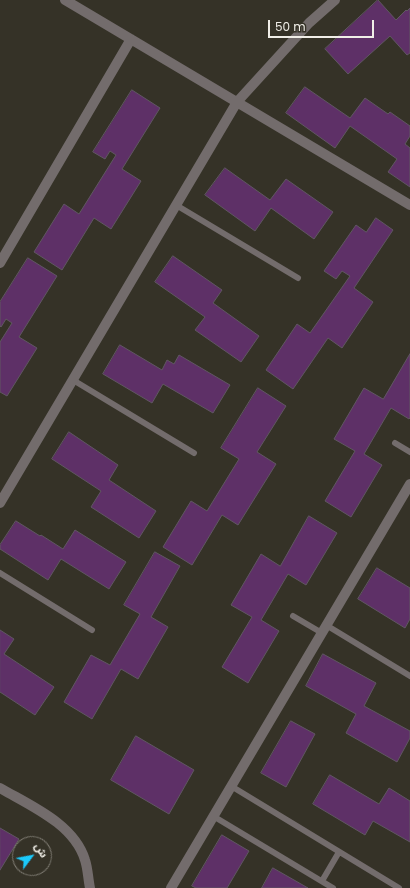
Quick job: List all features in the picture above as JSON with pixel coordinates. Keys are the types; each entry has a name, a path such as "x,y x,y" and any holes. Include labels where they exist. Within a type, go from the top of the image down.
{"street":[{"path":"65,0 410,205"},
{"path":"0,503 237,102 309,23 335,0"},
{"path":"0,263 131,39"},
{"path":"171,888 410,484"},
{"path":"0,788 53,819 66,830 78,844 85,860 90,888"}],"lane":[{"path":"176,205 298,278"},
{"path":"73,380 194,453"},
{"path":"395,444 410,452"},
{"path":"0,573 92,630"},
{"path":"293,616 324,629 410,676"},
{"path":"231,786 399,888"},
{"path":"213,816 333,888"},
{"path":"322,881 339,852"}],"building":[{"path":"378,0 396,20 410,8 410,53 407,55 390,36 348,74 325,49"},
{"path":"305,87 350,118 365,98 388,114 390,112 410,126 410,136 405,144 410,148 410,187 388,172 397,159 350,126 335,148 286,113"},
{"path":"132,90 160,108 122,169 141,181 111,229 94,218 62,270 34,252 64,204 79,214 116,155 110,151 105,159 93,152"},
{"path":"225,168 270,200 286,179 333,212 314,239 271,208 255,231 205,195"},
{"path":"376,218 393,230 354,288 373,302 342,348 328,338 293,389 266,370 297,324 310,333 350,276 342,271 336,279 324,271 356,225 366,232"},
{"path":"173,256 222,290 213,303 259,336 241,362 195,330 205,317 155,282"},
{"path":"28,258 57,276 19,337 37,348 7,396 0,392 0,342 12,323 6,319 1,327 0,326 0,302"},
{"path":"120,345 162,370 167,360 174,364 179,355 230,385 213,413 163,384 152,403 103,374"},
{"path":"410,354 410,418 409,419 391,408 364,454 382,465 351,517 325,501 355,451 334,439 364,388 383,399"},
{"path":"258,388 286,406 257,452 276,464 238,525 222,515 192,565 163,547 191,501 207,511 239,459 221,448"},
{"path":"69,432 118,465 109,480 156,511 139,538 91,507 101,491 52,459"},
{"path":"309,516 337,533 306,585 288,574 261,620 279,631 248,683 222,667 252,617 231,605 261,554 280,566"},
{"path":"16,521 63,549 75,530 126,562 109,589 61,559 48,580 0,549 0,545"},
{"path":"155,552 180,566 151,617 168,627 138,679 121,669 92,719 64,702 91,655 110,665 140,614 124,605"},
{"path":"377,568 410,588 410,619 405,628 358,599"},
{"path":"0,630 14,639 4,654 54,687 35,715 0,692"},
{"path":"323,654 376,683 364,706 410,731 410,738 397,762 346,733 356,714 306,686"},
{"path":"291,721 315,734 286,787 261,773"},
{"path":"136,736 194,770 169,814 111,780"},
{"path":"330,775 379,804 389,788 410,801 410,842 373,821 365,835 313,804"},
{"path":"0,828 14,836 12,836 12,850 0,870"},
{"path":"222,835 249,851 227,888 196,888 192,886"},
{"path":"273,868 308,888 262,888"}]}
